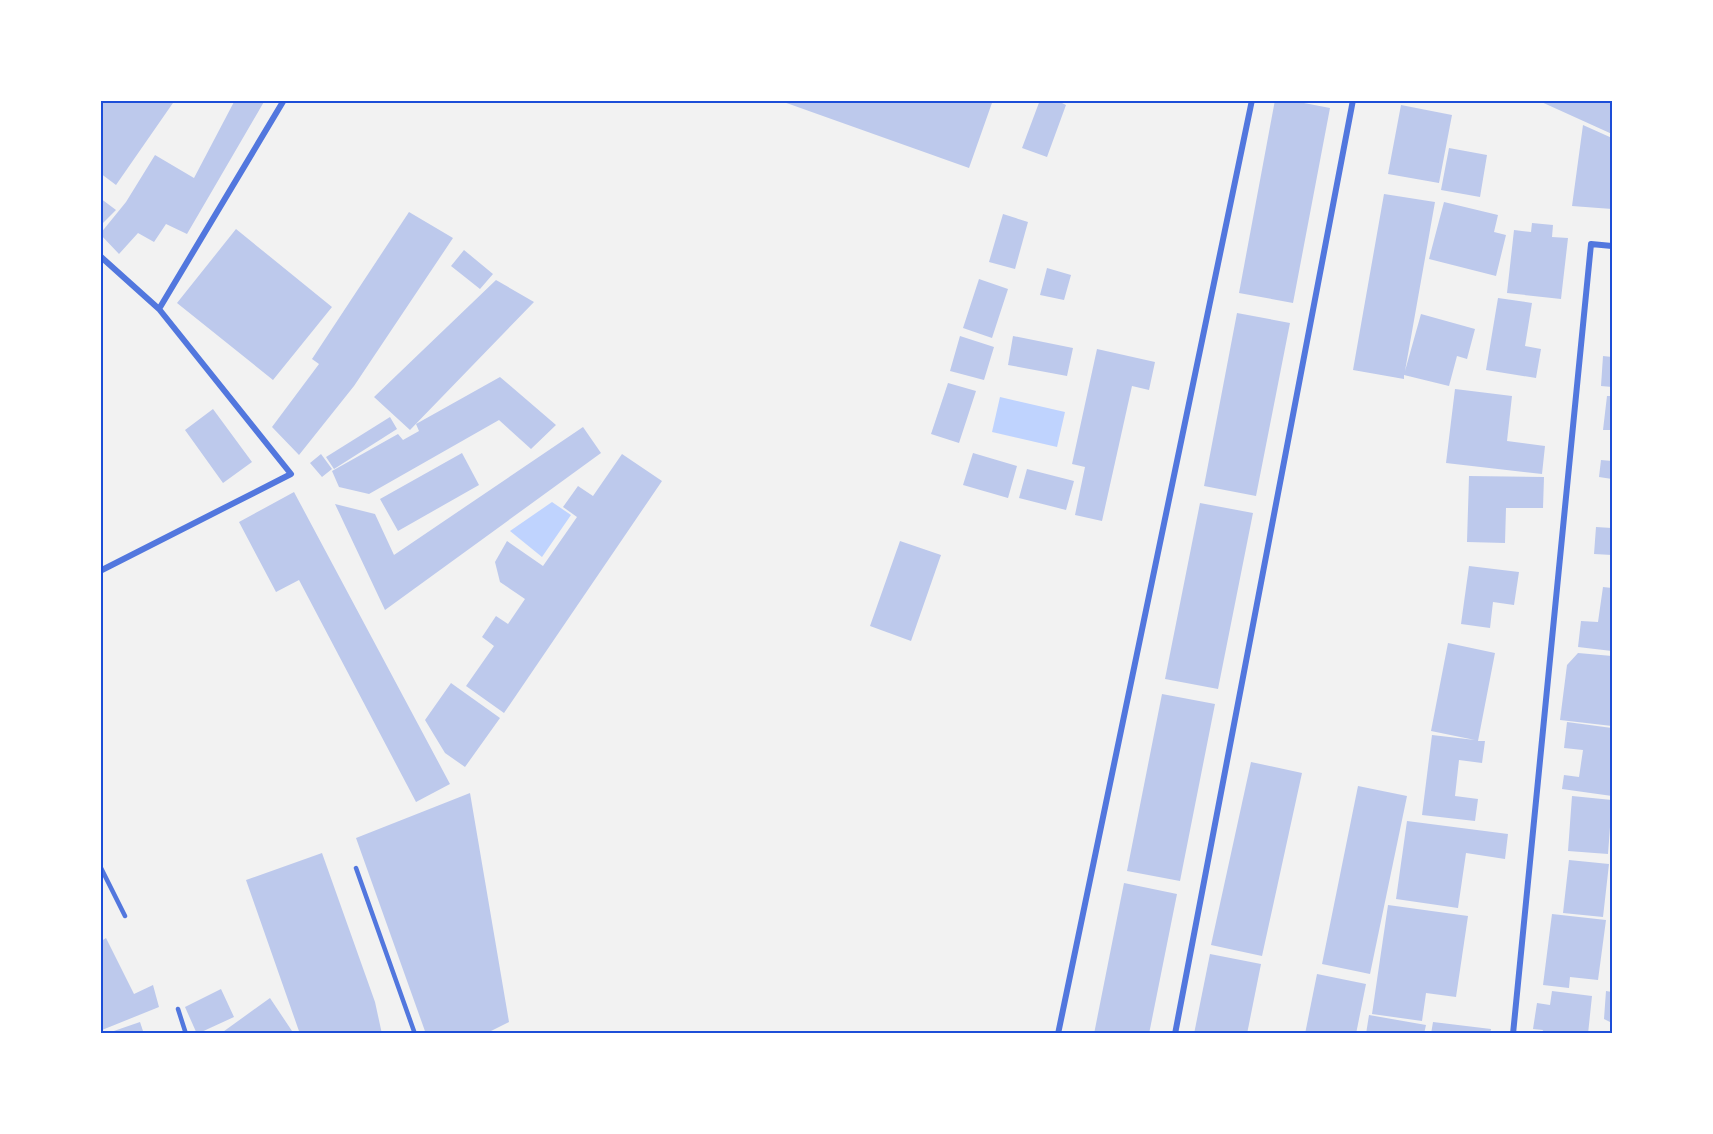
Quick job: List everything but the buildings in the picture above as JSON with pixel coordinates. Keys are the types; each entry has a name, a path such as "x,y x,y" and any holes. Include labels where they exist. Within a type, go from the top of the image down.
{"street":[{"path":"159,309 284,100"},
{"path":"1058,1034 1252,100"},
{"path":"1175,1034 1353,100"},
{"path":"1513,1034 1591,244 1612,246"},
{"path":"100,256 159,309 291,474 100,571"}],"lane":[{"path":"100,866 125,916"},
{"path":"356,868 415,1034"},
{"path":"178,1009 186,1034"}],"water":[{"path":"1000,397 1065,412 1057,447 992,432"},
{"path":"552,502 571,515 542,557 510,531"}]}
